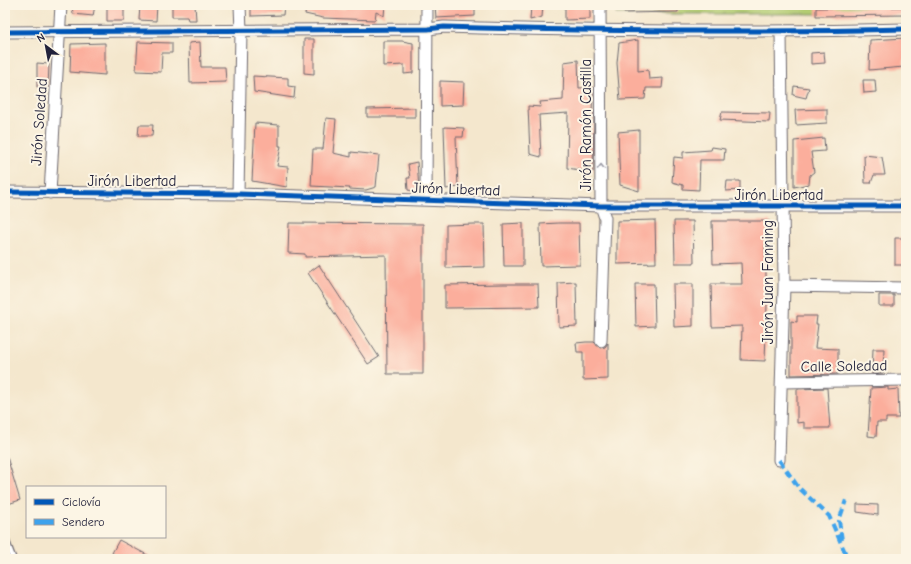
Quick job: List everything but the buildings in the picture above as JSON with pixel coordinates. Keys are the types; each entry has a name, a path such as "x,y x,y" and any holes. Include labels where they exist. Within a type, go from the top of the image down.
{"street":[{"name":"Jirón Soledad","path":"50,193 61,5"},
{"path":"238,194 241,30 240,5"},
{"path":"426,199 427,5"},
{"name":"Jirón Ramón Castilla","path":"600,5 602,206 605,218 601,341"},
{"path":"5,32 428,29 444,27 601,32 781,32 906,29"},
{"name":"Jirón Juan Fanning","path":"780,460 784,286 781,32"},
{"name":"Jirón Libertad","path":"5,192 238,194 602,206 906,206"},
{"path":"784,286 906,288"},
{"name":"Calle Soledad","path":"782,382 906,380"}],"lane":[{"path":"5,538 13,559"}],"green space":[{"path":"616,5 906,5 906,14 616,14"}],"marked path":[{"path":"779,460 799,488 829,516 848,559"},
{"path":"842,540 839,521 846,500"}],"cycle path":[{"path":"5,32 428,29 444,27 675,31 906,29"},
{"path":"5,192 238,194 601,206 906,206"}]}
